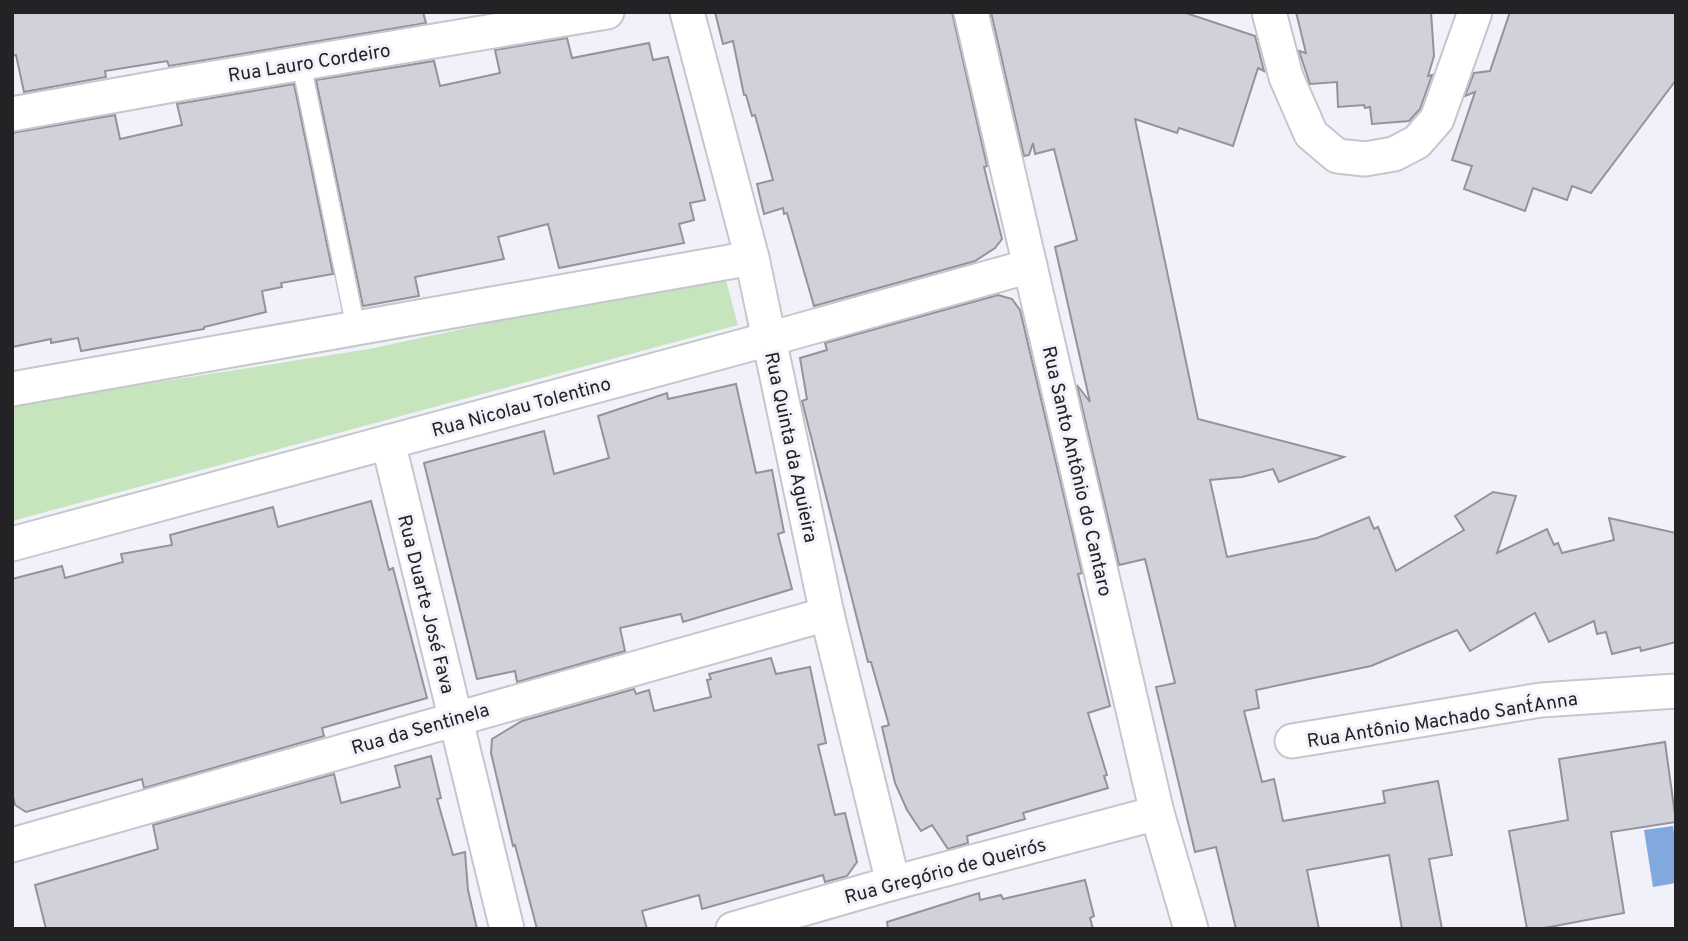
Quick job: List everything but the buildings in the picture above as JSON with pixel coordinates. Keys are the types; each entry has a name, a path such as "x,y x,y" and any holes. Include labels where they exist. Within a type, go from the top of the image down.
{"street":[{"name":"Rua Lauro Cordeiro","path":"12,114 607,12"},
{"name":"Rua Quinta da Aguieira","path":"687,12 752,258 827,614 893,883"},
{"name":"Rua Santo Antônio do Cantaro","path":"971,12 1157,813 1191,929"},
{"path":"1269,12 1286,77 1311,134 1338,156 1365,159 1394,154 1417,142 1437,119 1475,12"},
{"path":"12,389 752,258"},
{"name":"Rua Nicolau Tolentino","path":"12,544 1030,266"},
{"name":"Rua Duarte José Fava","path":"388,442 506,929"},
{"name":"Rua da Sentinela","path":"12,845 827,614"},
{"name":"Rua Antônio Machado Sant´Anna","path":"1292,741 1541,699 1676,691"},
{"name":"Rua Gregório de Queirós","path":"733,929 893,883 1157,813"}],"lane":[{"path":"301,63 356,329"}],"green space":[{"path":"724,273 738,325 12,521 12,405 369,349"}],"water":[{"path":"1673,826 1676,883 1653,887 1644,830"}]}
